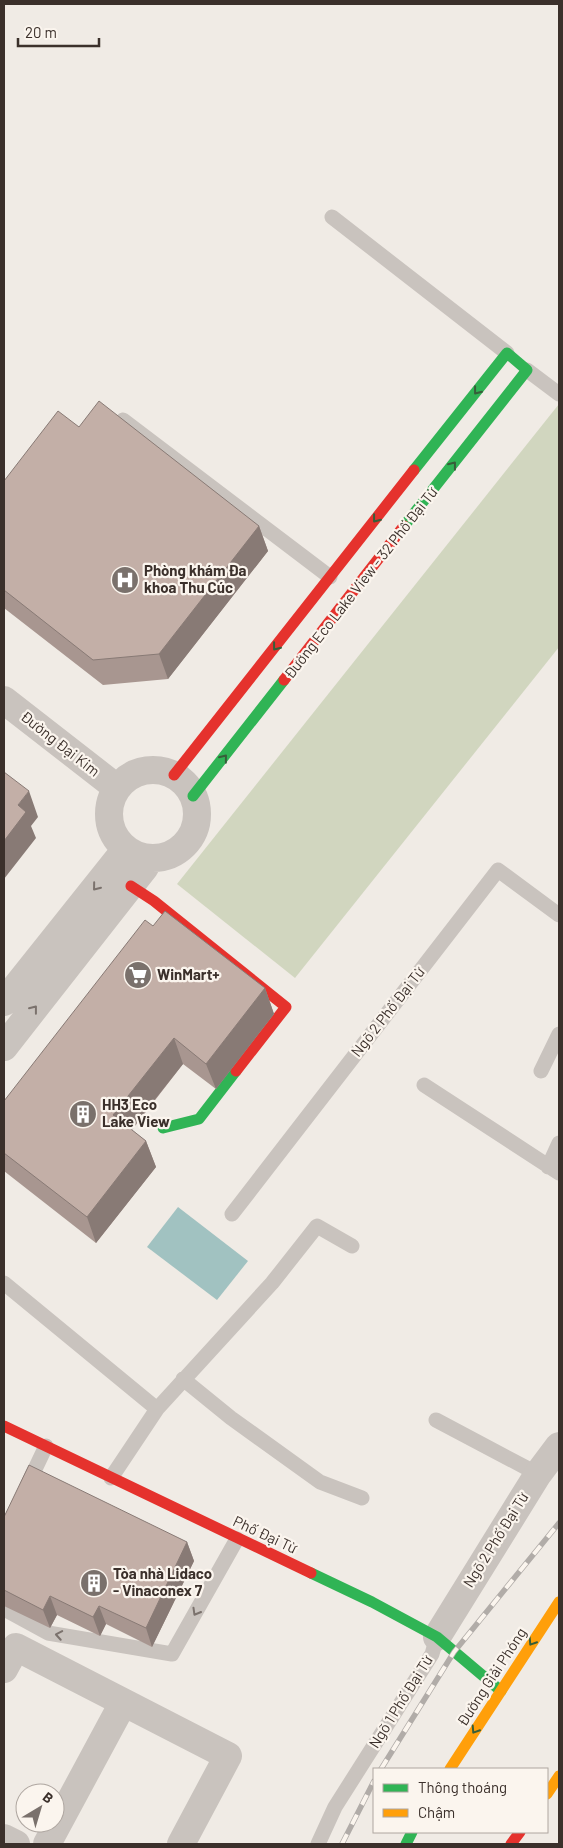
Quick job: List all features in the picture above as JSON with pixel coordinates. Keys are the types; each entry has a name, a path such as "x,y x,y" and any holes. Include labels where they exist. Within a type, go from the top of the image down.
{"street":[{"path":"507,353 527,370"},
{"name":"Đường Eco Lake View - 32 Phố Đại Từ","path":"174,775 507,353"},
{"name":"Đường Eco Lake View - 32 Phố Đại Từ","path":"193,796 527,370"},
{"name":"Đường Đại Kim","path":"4,700 117,788"},
{"path":"149,770 162,771 174,775 188,788 193,796 197,810 196,825 190,838 180,849 167,856 152,858 126,849 117,839 111,827 109,813 111,800 117,788 126,779 137,773 149,770"},
{"path":"4,1002 126,849"},
{"path":"4,1047 152,858"},
{"path":"131,886 154,901 286,1007 199,1119 163,1128"},
{"name":"Phố Đại Từ","path":"4,1426 372,1602 437,1637 501,1691"},
{"name":"Ngõ 2 Phố Đại Từ","path":"437,1637 538,1474 559,1446"},
{"name":"Đường Giải Phóng","path":"451,1768 559,1602"},
{"path":"4,1669 16,1647 228,1756 181,1844"},
{"path":"47,1844 123,1703"},
{"path":"548,1792 559,1776"},
{"path":"511,1844 519,1833"},
{"path":"4,1838 16,1844"}],"lane":[{"path":"332,217 507,353"},
{"path":"527,370 559,394"},
{"path":"109,410 330,577"},
{"name":"Ngõ 2 Phố Đại Từ","path":"232,1214 498,870 559,915"},
{"path":"541,1072 559,1034"},
{"path":"424,1085 554,1170 559,1143"},
{"path":"110,1478 157,1409 272,1283 317,1226 352,1246"},
{"path":"4,1283 157,1409"},
{"path":"183,1379 231,1418 320,1482 362,1498"},
{"path":"436,1420 538,1474"},
{"path":"21,1500 46,1446"},
{"path":"4,1609 48,1633 172,1654 237,1539"},
{"name":"Ngõ 1 Phố Đại Từ","path":"318,1844 335,1806 432,1654 437,1637"}],"green space":[{"path":"559,404 559,647 295,978 177,884"}],"water":[{"path":"178,1207 248,1261 217,1300 147,1247"}],"building":[{"name":"Phòng khám Đa khoa Thu Cúc","path":"99,401 259,526 159,654 93,660 4,590 4,481 58,411 79,427"},
{"path":"4,772 29,791 18,805 26,812 4,841"},
{"name":"HH3 Eco Lake View","path":"165,911 265,988 206,1064 174,1038 113,1115 146,1141 87,1217 4,1153 4,1101 145,920 153,926"},
{"name":"Tòa nhà Lidaco - Vinaconex 7","path":"29,1465 187,1542 146,1628 99,1606 93,1617 50,1596 43,1610 4,1590 4,1517"}],"railway":[{"path":"382,1768 454,1652 559,1523"},
{"path":"342,1844 373,1783"}],"traffic: fast":[{"path":"404,526 527,370 507,353 414,470"},
{"path":"193,796 284,680"},
{"path":"163,1128 199,1119 236,1071"},
{"path":"311,1573 372,1602 437,1637 501,1691"},
{"path":"406,1844 412,1833"}],"traffic: slow":[{"path":"451,1768 559,1602"},
{"path":"548,1792 559,1776"}],"traffic: jam":[{"path":"174,775 414,470"},
{"path":"284,680 404,526"},
{"path":"131,886 154,901 286,1007 236,1071"},
{"path":"4,1426 311,1573"},
{"path":"511,1844 519,1833"}],"place":[{"name":"Phòng khám Đa khoa Thu Cúc","path":"125,580"},
{"name":"WinMart+","path":"138,975"},
{"name":"HH3 Eco Lake View","path":"83,1114"},
{"name":"Tòa nhà Lidaco - Vinaconex 7","path":"94,1583"}]}
